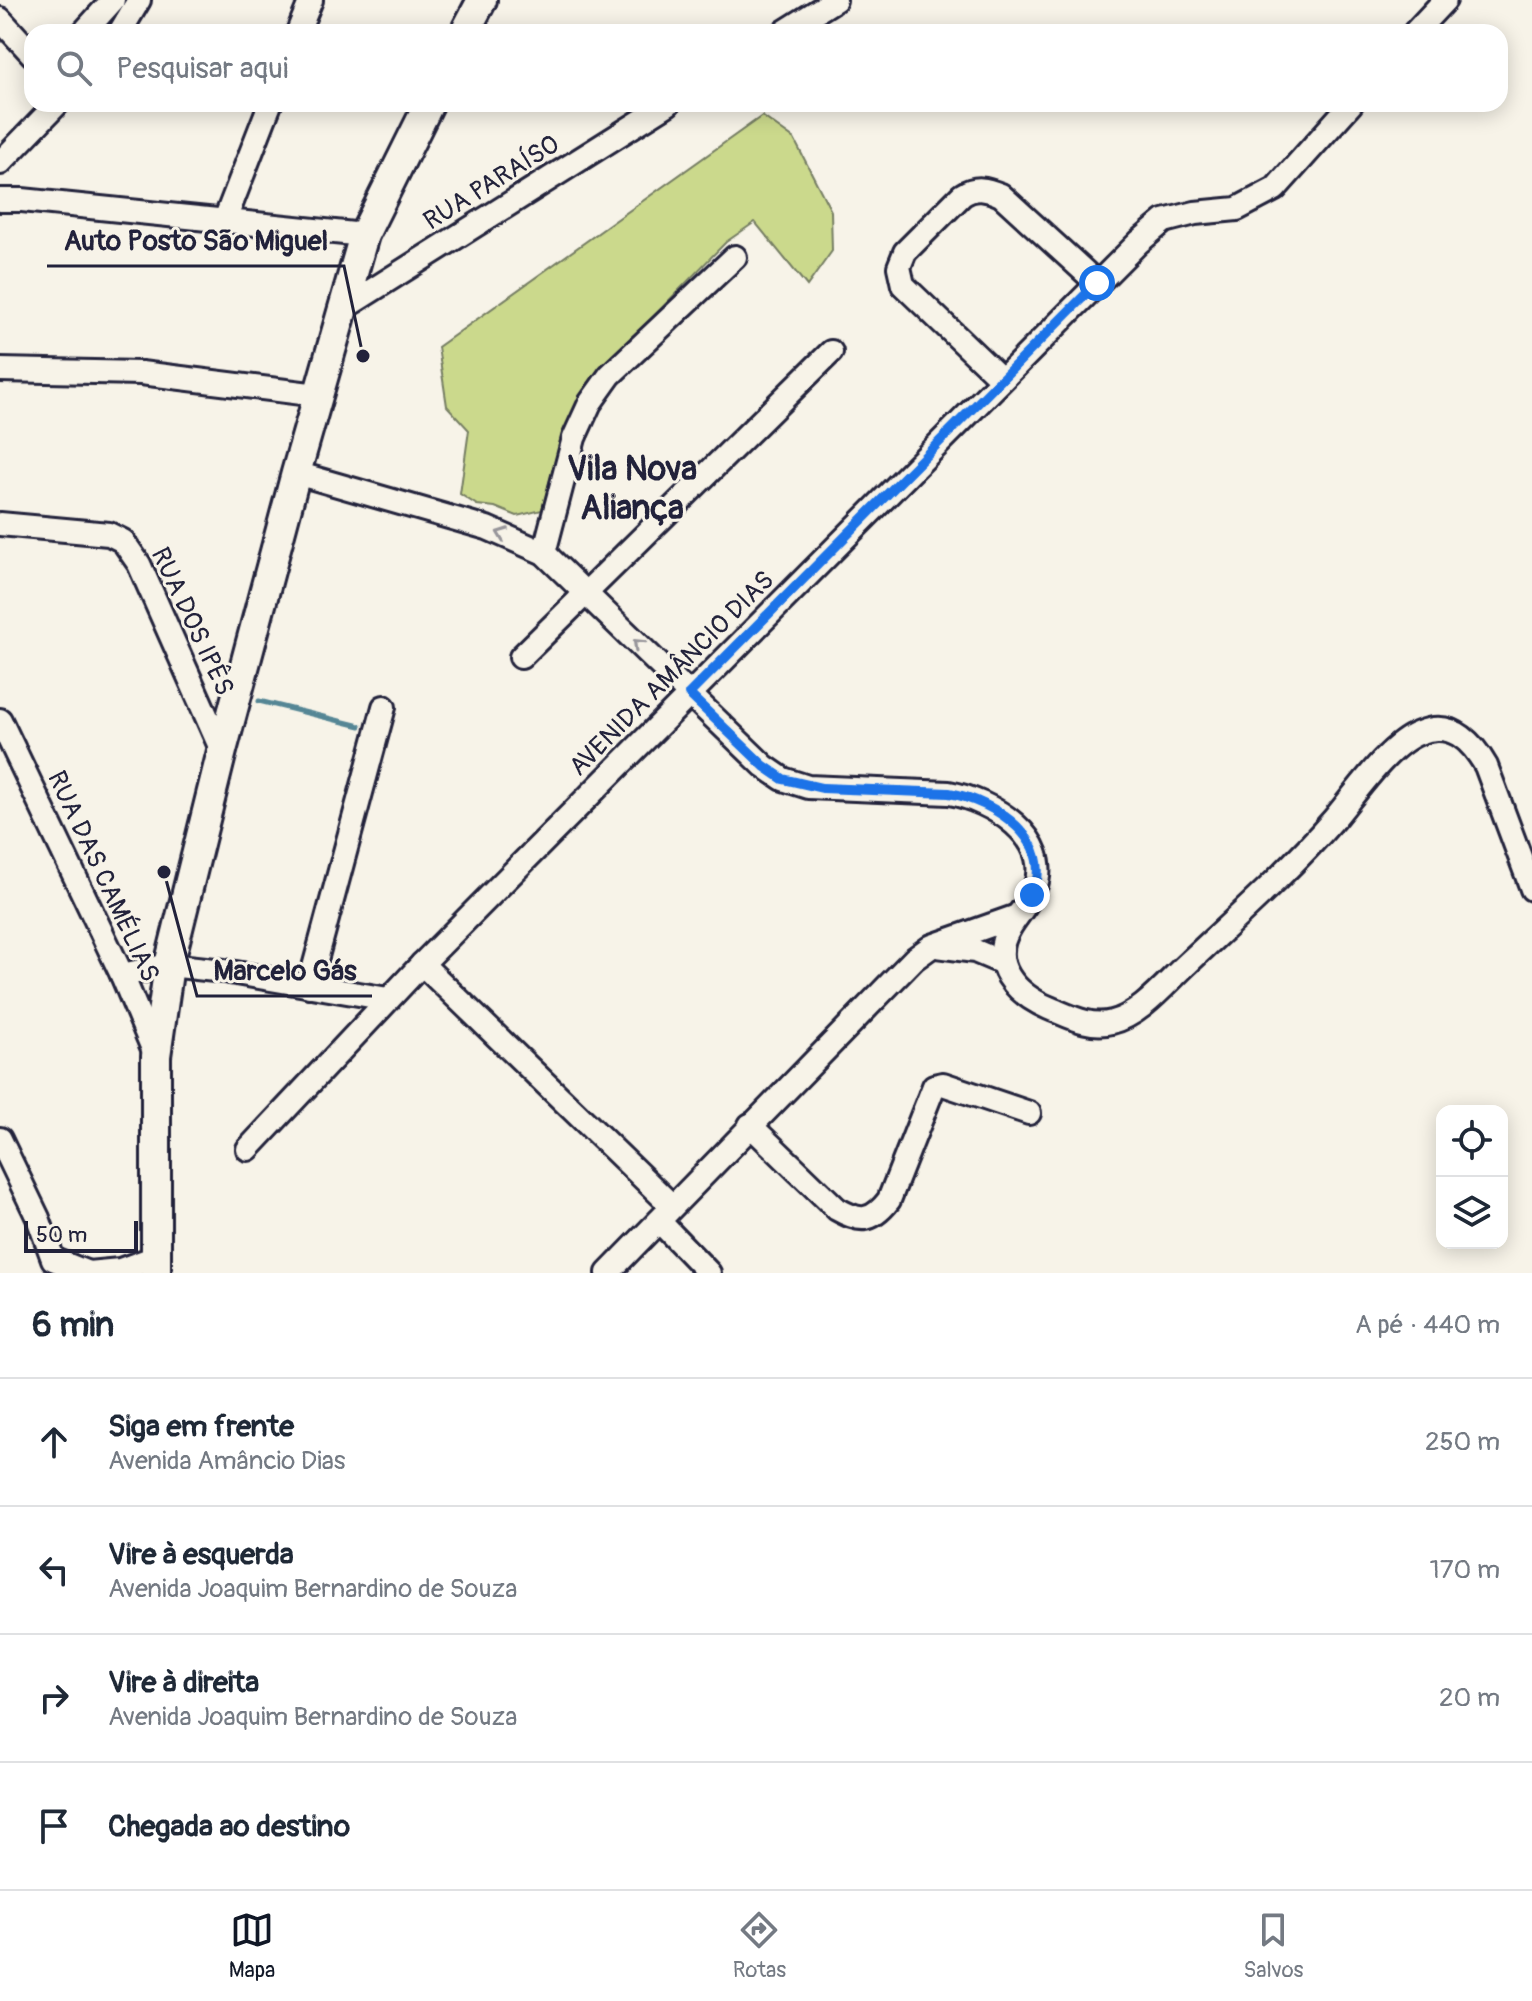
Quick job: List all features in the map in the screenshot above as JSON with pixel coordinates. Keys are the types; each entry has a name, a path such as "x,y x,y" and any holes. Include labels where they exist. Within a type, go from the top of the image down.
{"main road":[{"path":"469,24 482,0"},
{"path":"156,1265 156,1056 169,965 296,473 364,235 425,112"}],"street":[{"path":"91,24 113,0"},
{"path":"125,24 139,0"},
{"path":"301,24 311,0"},
{"path":"797,24 835,0"},
{"path":"1422,24 1441,4 1458,0"},
{"path":"0,19 24,45"},
{"path":"49,112 0,163 11,200 364,235"},
{"path":"225,220 267,112"},
{"name":"RUA PARAÍSO","path":"344,308 655,112"},
{"name":"AVENIDA AMÂNCIO DIAS","path":"248,1149 422,964 1139,242 1164,221 1195,213 1237,209 1275,189 1344,112"},
{"path":"1001,379 903,285 899,267 905,252 962,195 973,188 1001,195 1097,283"},
{"path":"544,553 574,438 590,403 610,375 735,257"},
{"path":"521,657 831,352"},
{"path":"0,370 141,373 318,395"},
{"path":"296,473 487,528 544,553 764,766 783,779 822,788 970,796 997,810 1023,833 1037,859 1036,885 1002,945 1001,962 1012,983 1039,1004 1086,1023 1122,1019 1152,997 1296,863 1395,749 1407,739 1433,729 1449,729 1463,736 1481,757 1532,889"},
{"name":"RUA DOS IPÊS","path":"0,524 94,531 123,541 139,564 222,751"},
{"path":"309,986 384,707"},
{"name":"RUA DAS CAMÉLIAS","path":"2,730 122,975 156,1056"},
{"path":"608,1273 894,977 932,946 1017,916"},
{"path":"932,946 975,951 1001,962"},
{"path":"422,964 665,1214 709,1273"},
{"path":"122,975 169,965 224,971 388,999"},
{"path":"750,1125 837,1209 853,1218 869,1218 880,1212 889,1200 934,1086 943,1084 1029,1113"},
{"path":"0,1139 38,1218 50,1266 88,1273 156,1265"}],"green space":[{"path":"762,116 794,139 831,211 832,251 807,286 755,222 726,242 591,380 562,435 542,510 517,516 495,507 477,505 460,494 469,430 447,406 438,347"}],"waterway":[{"path":"259,701 360,726"}],"place":[{"name":"Auto Posto São Miguel","path":"363,356"},
{"name":"Marcelo Gás","path":"164,872"}],"district":[{"name":"Vila Nova Aliança","path":"632,488"}],"route":[{"path":"1032,895 1038,873 1033,847 1023,833 997,810 970,796 930,791 808,787 783,779 764,766 689,694 1097,283"}]}
